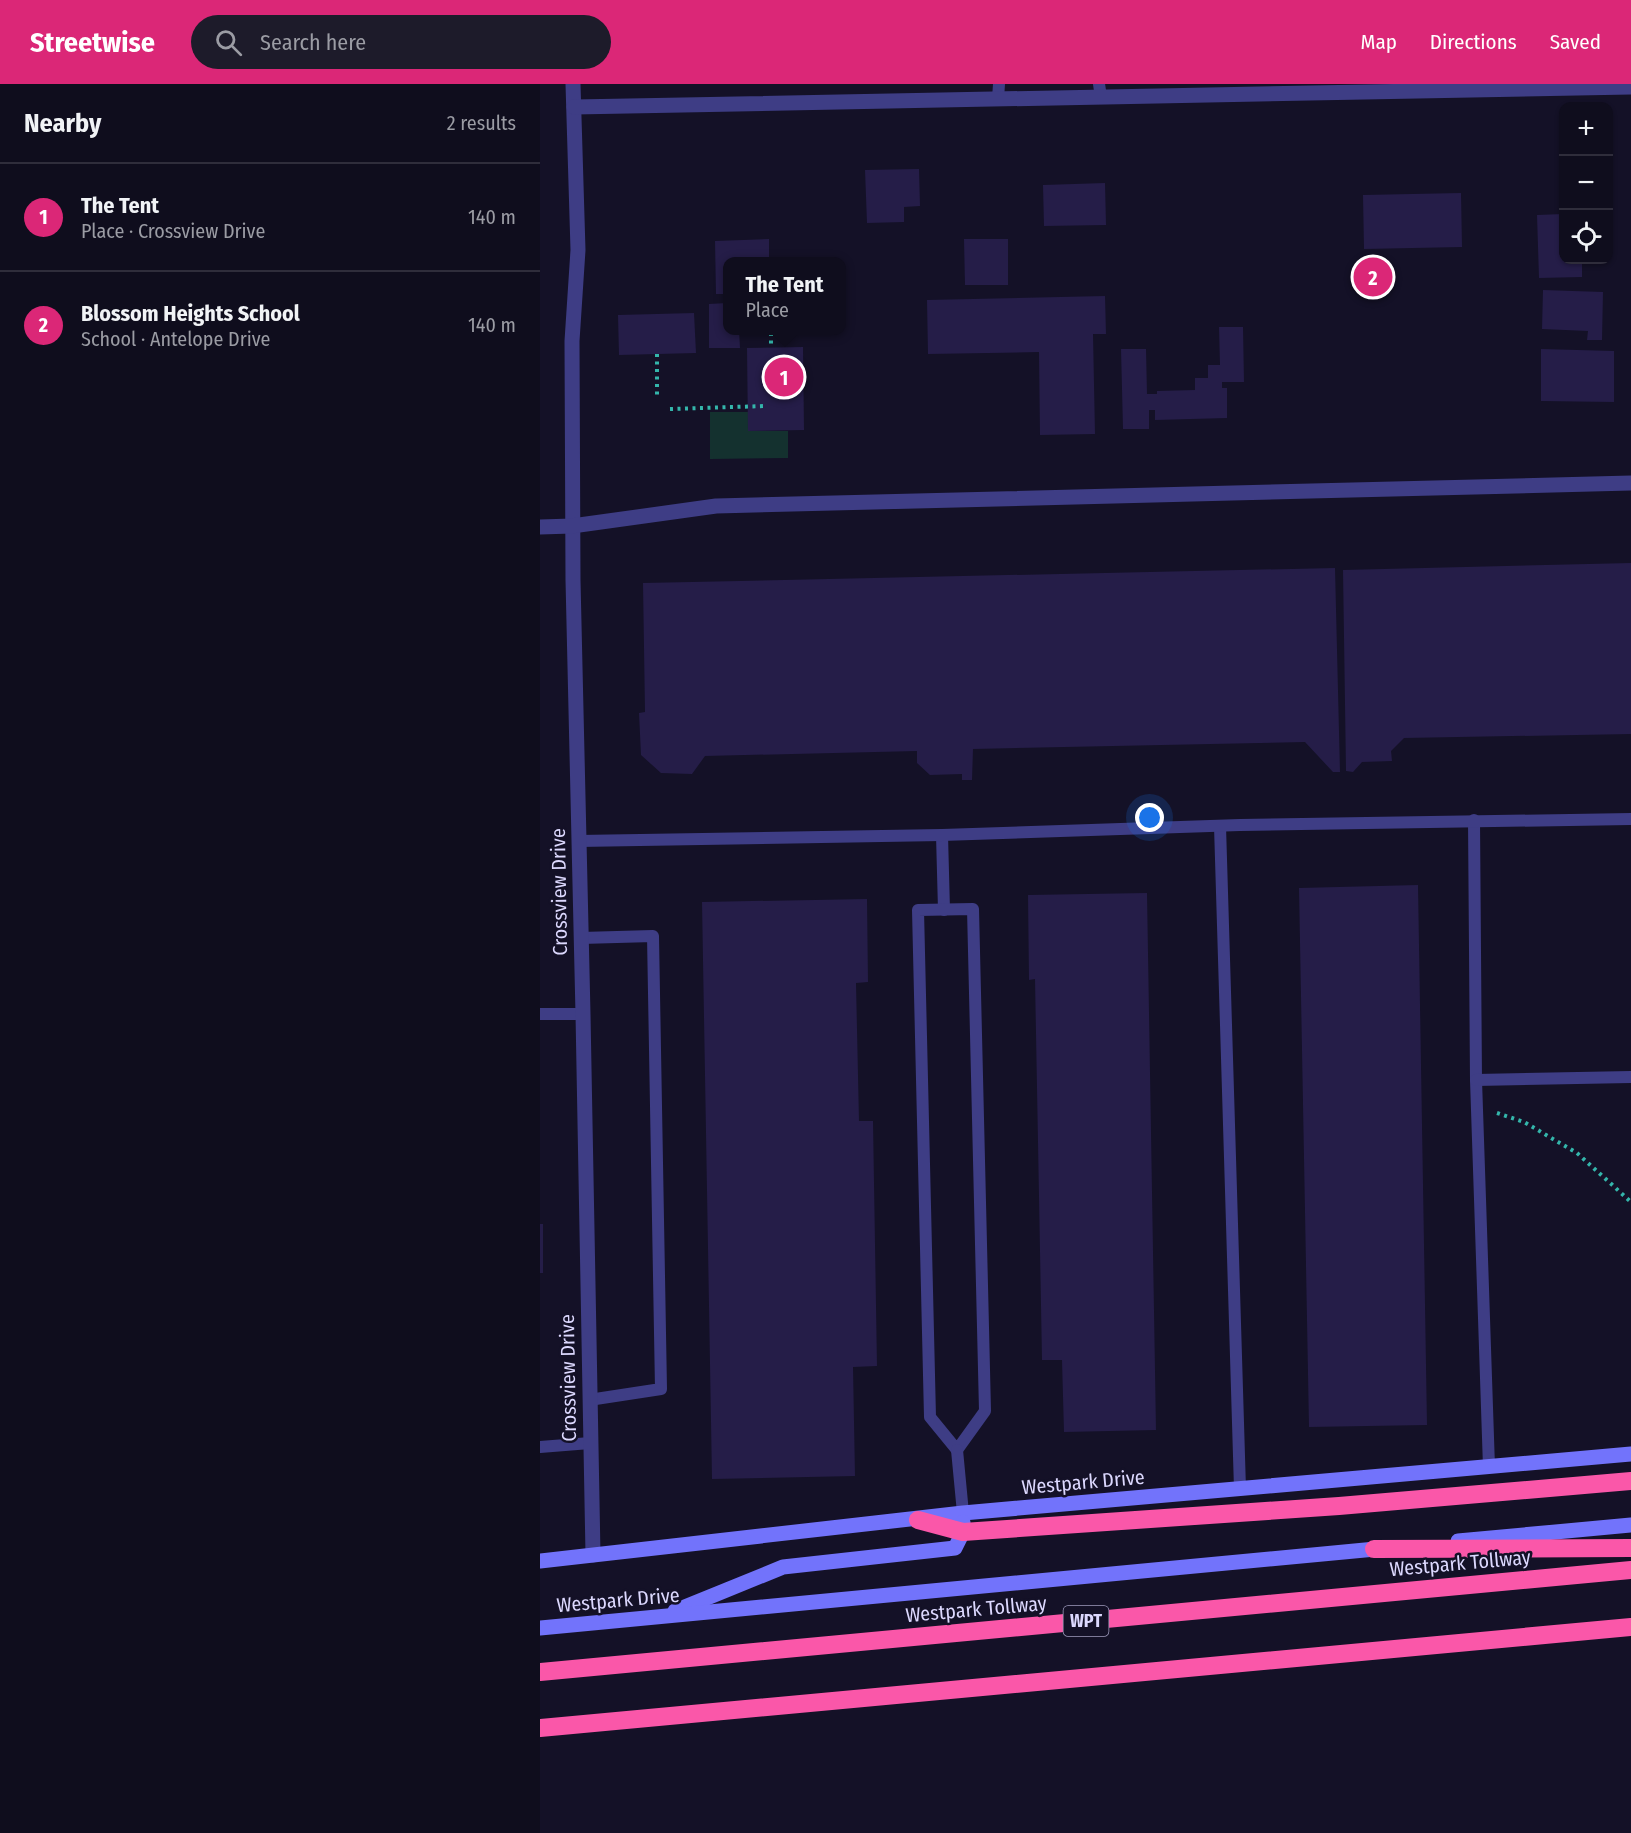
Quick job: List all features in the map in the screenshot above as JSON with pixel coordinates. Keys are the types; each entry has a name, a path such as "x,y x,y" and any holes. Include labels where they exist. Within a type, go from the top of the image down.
{"highway":[{"path":"918,1520 963,1523 1339,1506 1631,1481"},
{"path":"1374,1549 1631,1548"},
{"name":"Westpark Tollway","path":"540,1672 1631,1570"},
{"path":"540,1728 1631,1627"}],"main road":[{"name":"Westpark Drive","path":"963,1523 1240,1489 1631,1454"},
{"path":"540,1560 918,1520"},
{"path":"661,1617 783,1567 955,1548 963,1523"},
{"name":"Westpark Drive","path":"540,1628 1631,1525"}],"street":[{"name":"Crossview Drive","path":"573,84 578,250 572,341 572,526 593,1555"},
{"path":"574,107 999,92 1631,87"},
{"path":"540,527 572,526 716,506 1631,483"}],"lane":[{"path":"578,841 942,835 1474,820 1631,819"},
{"path":"1474,820 1476,1080 1489,1467"},
{"path":"1220,826 1240,1489"},
{"path":"942,835 944,910"},
{"path":"957,1450 985,1411 973,909 918,910 930,1417 957,1450 963,1523"},
{"path":"581,938 653,936 662,1389 589,1400"},
{"path":"540,1014 583,1014"},
{"path":"1476,1080 1631,1077"},
{"path":"540,1447 590,1443"}],"path":[{"path":"771,335 771,348"},
{"path":"657,354 657,398"},
{"path":"670,409 765,406"},
{"path":"1477,1106 1524,1122 1577,1154 1631,1202"}],"green space":[{"path":"710,412 748,412 749,431 788,431 788,458 710,459"}],"building":[{"path":"919,169 920,206 904,207 904,222 867,223 865,170"},
{"path":"1105,183 1106,225 1044,226 1043,185"},
{"path":"1461,193 1462,247 1364,249 1363,195"},
{"path":"1559,214 1559,264 1582,264 1582,277 1539,278 1537,215"},
{"path":"769,239 769,257 723,257 723,294 716,294 715,241"},
{"path":"964,239 1008,239 1008,285 965,285"},
{"path":"1543,290 1603,292 1602,340 1587,340 1588,331 1542,329"},
{"path":"1105,296 1106,334 1093,334 1095,434 1040,435 1039,352 928,354 927,300"},
{"path":"723,303 723,335 739,335 740,348 709,348 709,304"},
{"path":"694,313 696,353 619,355 618,315"},
{"path":"1219,327 1243,327 1244,382 1222,382 1222,388 1227,388 1227,418 1155,420 1155,410 1149,410 1149,429 1123,429 1121,349 1146,349 1147,394 1157,394 1157,391 1195,390 1195,378 1208,378 1208,365 1220,365"},
{"path":"803,347 804,430 748,431 747,348"},
{"path":"1541,349 1614,351 1614,402 1541,401"},
{"path":"1631,563 1631,734 1404,738 1391,751 1392,761 1362,762 1353,772 1346,771 1343,570"},
{"path":"1335,568 1340,772 1333,772 1305,742 973,749 972,780 962,780 962,774 930,775 917,763 917,751 705,756 692,774 661,773 641,755 639,713 645,712 643,583"},
{"path":"1418,885 1427,1425 1309,1427 1299,888"},
{"path":"1147,893 1156,1430 1064,1432 1062,1360 1042,1360 1035,979 1029,980 1028,895"},
{"path":"867,899 868,982 856,983 859,1121 873,1121 877,1366 853,1367 855,1476 712,1479 702,902"},
{"path":"540,1224 543,1224 543,1273 540,1273"}],"place":[{"name":"Blossom Heights School","path":"1373,277"},
{"name":"The Tent","path":"784,377"}]}
